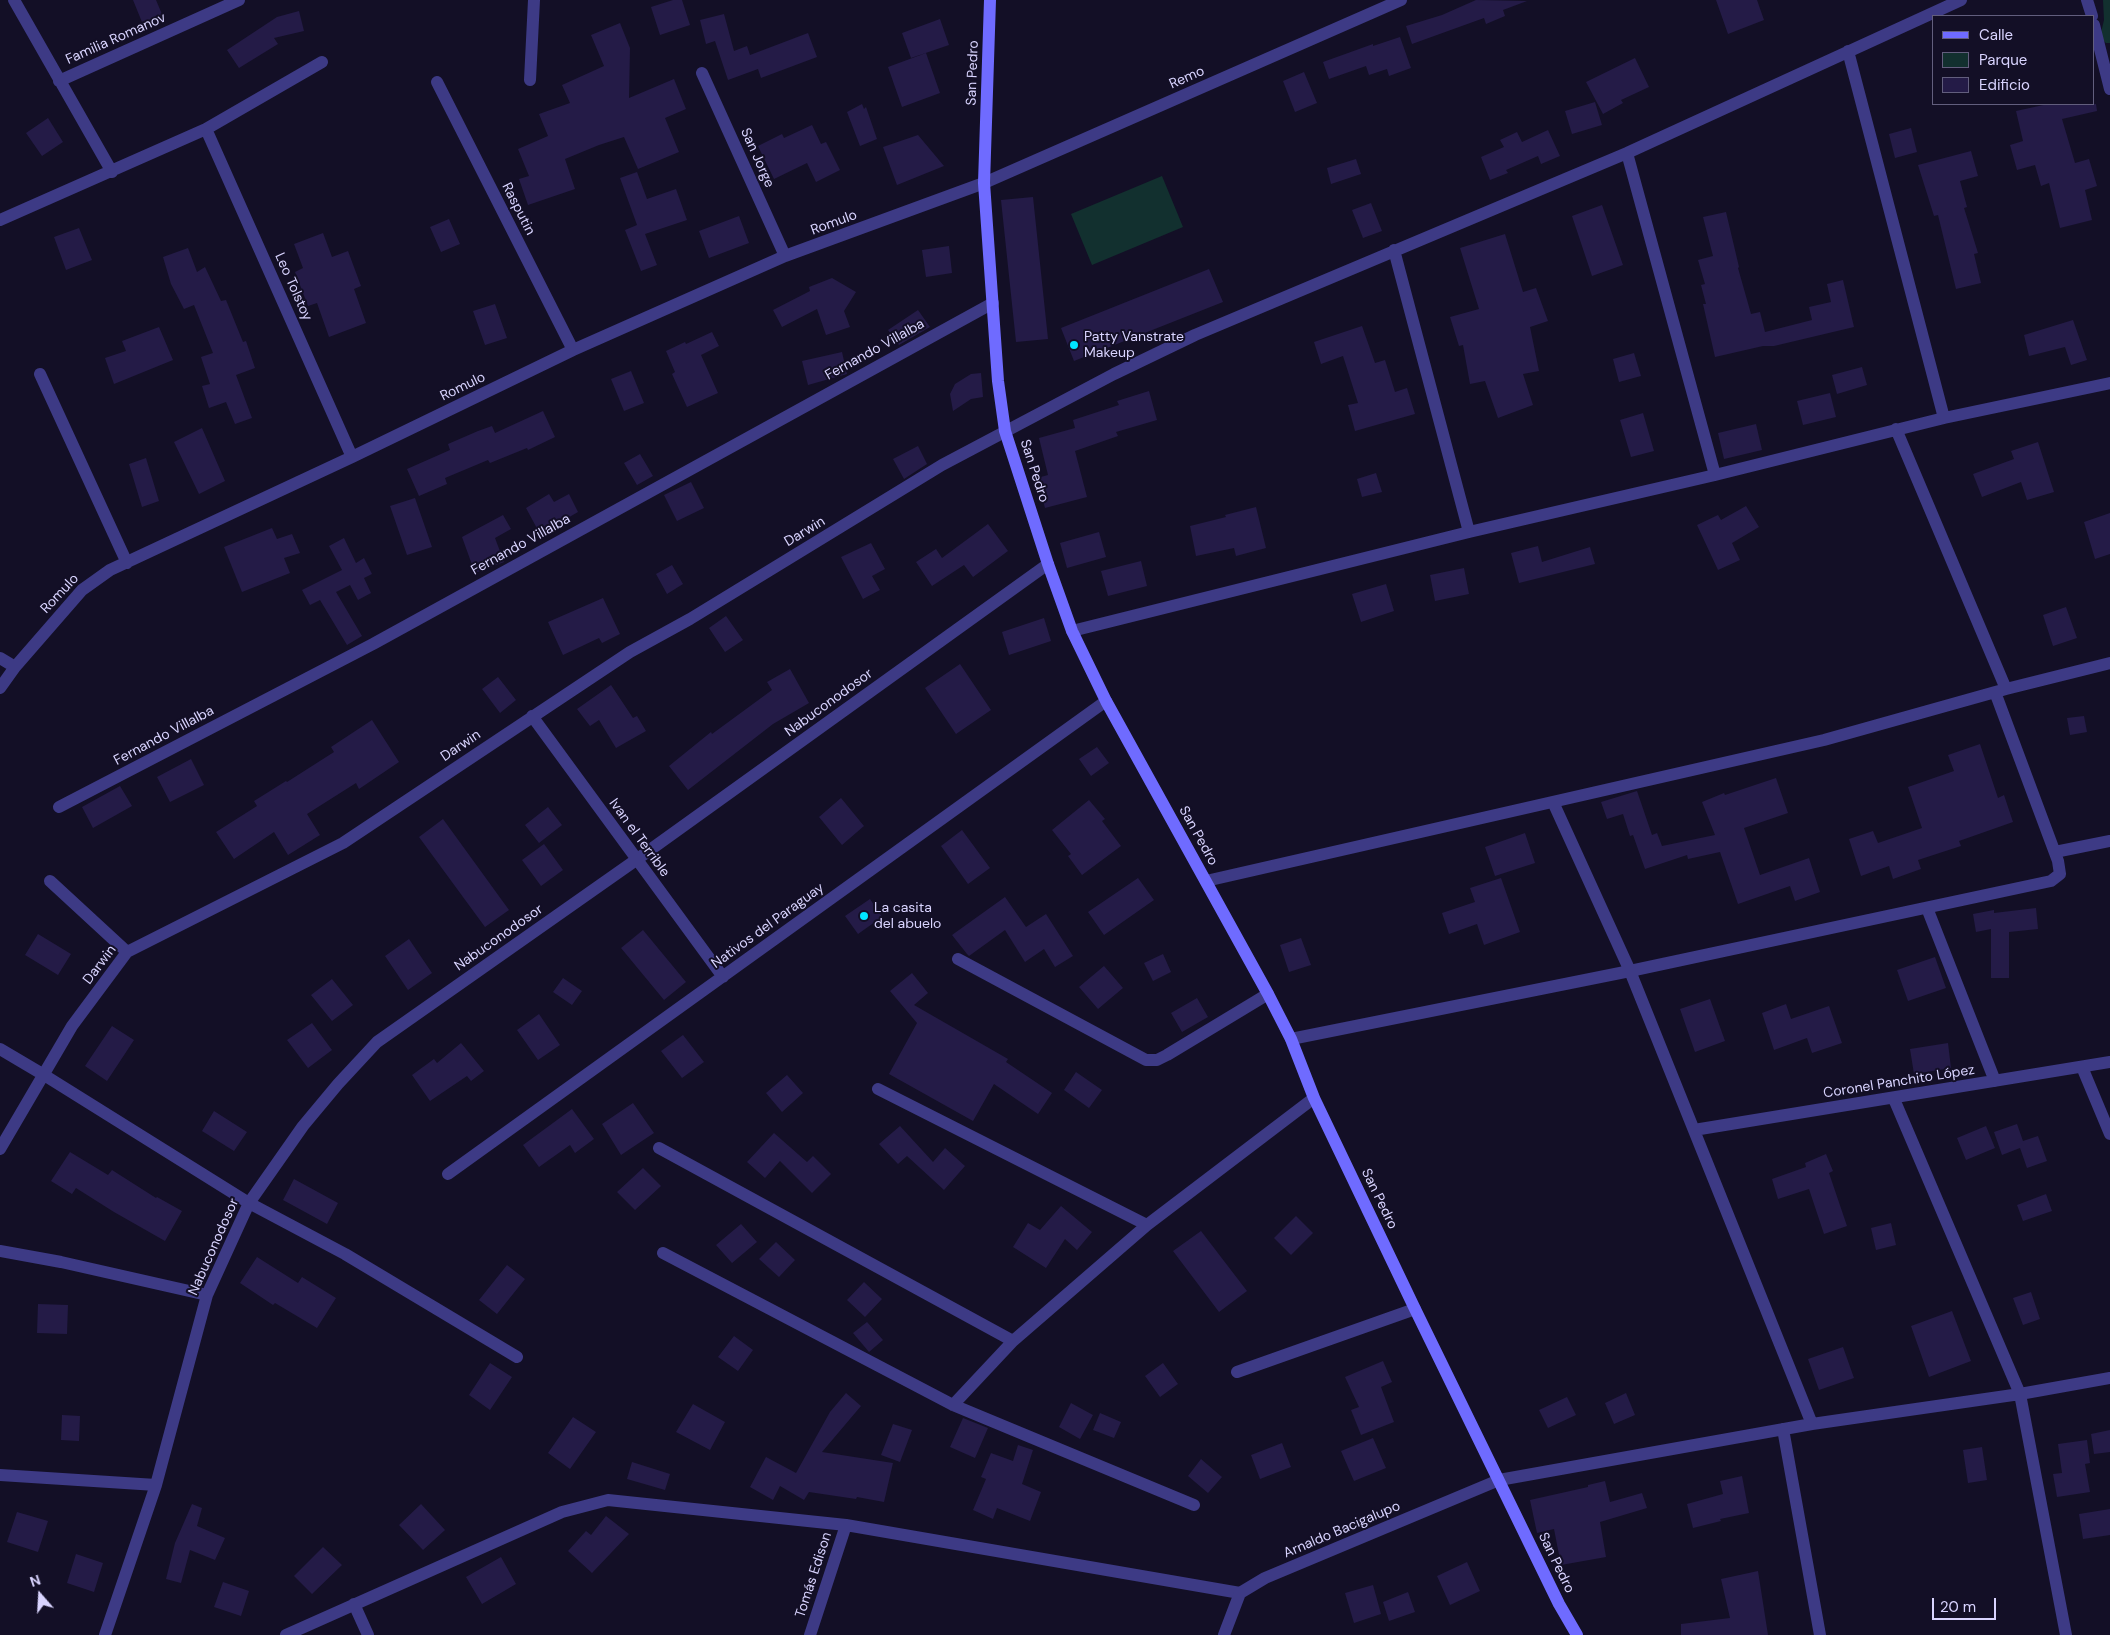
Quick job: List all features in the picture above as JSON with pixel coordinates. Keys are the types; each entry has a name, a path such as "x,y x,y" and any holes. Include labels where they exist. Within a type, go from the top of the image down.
{"main road":[{"name":"San Pedro","path":"990,0 984,183 998,381 1005,431 1072,631 1106,701 1291,1039 1314,1098 1415,1309 1577,1635"}],"street":[{"path":"14,0 112,172"},
{"name":"Familia Romanov","path":"59,81 239,0"},
{"path":"530,80 534,0"},
{"name":"Remo","path":"984,183 1401,0"},
{"name":"Darwin","path":"0,1149 72,1026 127,952 343,843 630,652 690,619 942,466 1114,374 1194,335 1627,153 1961,0"},
{"path":"2087,0 2092,15"},
{"path":"2095,29 2110,89"},
{"path":"1848,51 1944,418"},
{"path":"0,220 206,129 322,62"},
{"name":"San Jorge","path":"702,73 785,256"},
{"name":"Rasputin","path":"437,82 573,350"},
{"name":"Leo Tolstoy","path":"206,129 352,457"},
{"path":"1627,153 1715,475"},
{"name":"Romulo","path":"0,688 15,667 82,590 93,581 127,563 573,350 785,256 984,183"},
{"path":"1394,250 1469,532"},
{"name":"Fernando Villalba","path":"59,808 373,644 993,302"},
{"path":"40,374 127,563"},
{"path":"1072,631 1469,532 1715,475 1896,429 2110,383"},
{"path":"1291,1039 1630,971 1927,908 2051,880 2060,874 2055,852 2000,691 1896,429"},
{"name":"Nabuconodosor","path":"106,1635 156,1485 207,1295 249,1203 303,1126 338,1084 377,1042 636,860 1048,564"},
{"path":"0,658 15,667"},
{"path":"1206,881 1824,740 2000,691 2110,663"},
{"name":"Nativos del Paraguay","path":"448,1174 1106,701"},
{"name":"Ivan el Terrible","path":"532,716 723,977"},
{"path":"1553,802 1630,971 1812,1424"},
{"path":"2055,852 2110,841"},
{"path":"50,881 127,952"},
{"path":"1927,908 1995,1081"},
{"path":"958,959 1146,1060 1157,1060 1167,1055 1268,994"},
{"path":"0,1049 249,1203 345,1254 516,1357"},
{"name":"Coronel Panchito López","path":"1694,1130 1894,1099 2110,1062"},
{"path":"2082,1067 2110,1134"},
{"path":"878,1089 1147,1225"},
{"path":"954,1405 1013,1341 1147,1225 1314,1098"},
{"path":"1894,1099 2020,1394 2066,1635"},
{"path":"659,1148 1013,1341"},
{"path":"0,1251 61,1262 207,1295"},
{"path":"663,1252 954,1405 1194,1505"},
{"path":"1237,1372 1415,1309"},
{"name":"Arnaldo Bacigalupo","path":"1240,1593 1265,1578 1499,1480 1812,1424 2020,1394 2110,1378"},
{"path":"1783,1429 1820,1635"},
{"path":"0,1475 156,1485"},
{"path":"286,1635 562,1512 608,1500 846,1525 1240,1593 1224,1635"},
{"name":"Tomás Edison","path":"810,1635 846,1525"},
{"path":"354,1604 368,1635"}],"green space":[{"path":"2103,0 2110,0 2110,43 2106,43 2100,37 2104,20"},
{"path":"1162,176 1183,227 1092,265 1071,214"}],"building":[{"path":"133,0 156,0 164,19 144,27"},
{"path":"673,0 682,0 690,25 660,35 651,7"},
{"path":"1476,0 1527,1 1503,10 1505,16 1486,24 1484,18 1412,44 1406,26 1442,15"},
{"path":"1716,0 1757,0 1764,20 1728,34"},
{"path":"299,11 304,31 274,38 278,44 239,68 227,50 277,17"},
{"path":"724,14 734,51 747,46 750,55 808,33 817,57 761,78 758,69 728,80 715,41 706,44 700,20"},
{"path":"940,19 949,45 911,58 902,33"},
{"path":"620,23 630,48 629,98 674,79 686,109 665,118 679,152 638,169 624,137 599,145 565,159 575,189 528,205 519,179 529,176 518,149 548,136 539,114 570,103 562,85 604,66 591,35"},
{"path":"1400,37 1411,68 1389,76 1387,69 1369,75 1366,66 1329,79 1323,62 1373,44 1373,46"},
{"path":"926,53 940,93 902,107 888,67"},
{"path":"1635,58 1649,87 1621,100 1623,103 1603,114 1586,82"},
{"path":"1304,72 1317,103 1295,112 1283,81"},
{"path":"1595,102 1602,125 1572,134 1565,111"},
{"path":"862,104 864,109 866,107 877,139 860,146 847,112"},
{"path":"2096,104 2097,111 2062,119 2075,163 2089,159 2097,186 2085,190 2092,220 2060,228 2049,183 2041,186 2035,165 2017,170 2010,145 2023,141 2016,111 2043,105"},
{"path":"48,118 63,142 42,156 26,133"},
{"path":"812,125 821,144 826,142 840,170 816,182 807,163 774,179 758,146 782,134 784,138"},
{"path":"1911,128 1917,152 1895,158 1889,134"},
{"path":"1548,130 1560,156 1541,164 1538,156 1506,170 1508,173 1490,180 1481,157 1504,147 1500,140 1517,132 1522,142"},
{"path":"918,135 944,166 897,185 883,147"},
{"path":"1971,151 1978,176 1960,181 1967,207 1964,208 1978,253 1974,254 1981,283 1956,289 1938,215 1934,216 1918,165"},
{"path":"1356,159 1361,174 1331,184 1327,168"},
{"path":"637,172 647,199 676,189 687,220 645,234 657,265 641,271 625,230 637,225 620,178"},
{"path":"1033,197 1048,339 1016,342 1001,200"},
{"path":"1371,203 1382,231 1363,238 1352,210"},
{"path":"1602,205 1623,265 1592,276 1572,216"},
{"path":"1726,212 1738,268 1751,314 1760,312 1765,332 1812,320 1809,307 1831,302 1827,284 1843,280 1854,327 1774,346 1763,346 1715,357 1703,304 1706,304 1701,285 1705,284 1698,260 1713,256 1703,217"},
{"path":"739,216 749,243 709,258 699,231"},
{"path":"449,219 460,244 441,252 430,227"},
{"path":"79,228 92,260 66,270 54,237"},
{"path":"323,233 332,257 348,251 361,286 354,289 366,323 329,337 317,303 308,306 295,272 303,268 294,244"},
{"path":"1505,234 1523,292 1536,288 1548,321 1530,327 1539,371 1523,374 1533,405 1498,418 1485,381 1470,384 1463,345 1459,346 1450,317 1479,309 1460,248"},
{"path":"949,246 952,273 926,277 922,250"},
{"path":"188,248 197,272 205,267 221,301 226,300 243,342 246,341 255,368 236,375 252,418 235,424 226,402 209,408 202,386 210,384 201,357 213,353 194,305 184,309 171,284 163,257"},
{"path":"1209,269 1223,302 1074,361 1061,328"},
{"path":"832,278 856,292 844,311 850,327 826,335 817,309 782,327 773,310 810,291 809,287"},
{"path":"495,304 507,338 485,345 473,311"},
{"path":"918,310 930,327 899,345 888,330"},
{"path":"2073,320 2087,360 2071,365 2065,347 2029,356 2024,335"},
{"path":"1362,326 1375,363 1385,360 1395,392 1407,388 1415,414 1355,431 1348,405 1358,403 1343,356 1321,364 1314,342"},
{"path":"159,327 173,360 114,384 105,358 126,351 122,341"},
{"path":"712,332 719,346 701,355 718,393 687,407 672,374 675,372 666,351"},
{"path":"842,352 847,374 808,385 802,361"},
{"path":"1634,353 1641,376 1619,382 1613,359"},
{"path":"1862,367 1867,385 1837,394 1832,375"},
{"path":"631,371 644,403 624,411 611,379"},
{"path":"981,373 983,397 971,399 953,411 950,394 955,384 971,374"},
{"path":"1149,391 1157,420 1116,432 1118,436 1075,451 1087,497 1045,508 1037,478 1048,475 1039,438 1075,428 1073,420 1119,405 1117,401"},
{"path":"1830,393 1836,417 1803,425 1797,401"},
{"path":"543,411 555,437 528,450 527,448 490,463 488,460 445,478 447,484 419,496 407,469 450,450 448,444 478,431 492,426 495,433"},
{"path":"1643,413 1654,451 1631,457 1620,420"},
{"path":"1756,424 1762,450 1724,459 1718,433"},
{"path":"202,428 225,481 199,494 174,442"},
{"path":"2038,442 2054,492 2027,500 2021,482 1982,497 1973,474 2014,459 2011,451"},
{"path":"918,446 927,464 904,479 893,459"},
{"path":"640,454 653,476 637,485 624,463"},
{"path":"146,458 159,501 142,507 129,464"},
{"path":"1376,473 1382,492 1362,497 1357,479"},
{"path":"691,482 704,508 677,521 664,495"},
{"path":"549,494 554,502 569,494 578,512 540,534 526,508"},
{"path":"415,498 432,547 407,555 390,506"},
{"path":"1746,506 1759,527 1732,543 1740,560 1718,570 1697,525 1718,515 1721,520"},
{"path":"1256,507 1266,548 1236,556 1234,548 1196,556 1190,526"},
{"path":"2110,513 2110,554 2095,559 2084,522"},
{"path":"503,515 511,529 495,538 504,562 475,573 462,537"},
{"path":"988,524 1008,551 973,577 964,565 932,586 916,562 936,549 942,558"},
{"path":"272,528 277,539 292,534 300,553 284,558 290,573 242,592 224,547"},
{"path":"1099,532 1106,557 1067,568 1060,543"},
{"path":"344,538 356,563 364,558 372,574 364,578 371,593 358,600 350,585 336,592 362,636 347,645 320,600 310,605 302,590 342,570 329,546"},
{"path":"871,543 885,569 872,576 880,590 863,599 841,557"},
{"path":"1538,546 1542,562 1590,547 1595,564 1519,583 1511,553"},
{"path":"1141,561 1147,586 1108,596 1101,571"},
{"path":"672,565 683,584 667,594 656,574"},
{"path":"1464,568 1469,594 1435,601 1430,575"},
{"path":"1386,584 1394,611 1361,622 1352,594"},
{"path":"603,598 620,634 602,643 599,638 563,655 548,622"},
{"path":"2066,607 2077,638 2053,646 2043,615"},
{"path":"726,616 743,640 725,652 709,628"},
{"path":"1044,618 1051,641 1009,655 1002,632"},
{"path":"960,664 991,710 956,734 925,688"},
{"path":"790,669 809,703 773,724 688,790 669,766 711,732 712,734 772,690 767,682"},
{"path":"498,677 516,700 500,713 482,689"},
{"path":"611,685 633,718 637,716 646,731 616,748 599,720 590,726 577,709"},
{"path":"2084,716 2087,732 2070,735 2067,718"},
{"path":"372,720 399,762 359,789 356,783 307,814 320,835 288,855 274,832 234,859 216,832 257,806 254,801 334,752 331,747"},
{"path":"1980,744 1998,798 2004,795 2013,822 1959,841 1961,846 1918,860 1921,869 1893,879 1889,866 1861,876 1849,839 1873,831 1878,843 1922,828 1908,787 1954,771 1948,755"},
{"path":"1097,747 1109,763 1091,776 1079,759"},
{"path":"191,759 204,785 170,802 157,777"},
{"path":"1776,778 1788,813 1744,828 1760,875 1809,858 1820,892 1795,901 1790,886 1738,904 1720,852 1688,859 1687,855 1645,869 1633,835 1630,836 1623,814 1607,819 1601,802 1637,791 1652,835 1657,833 1662,846 1715,835 1702,802 1724,793 1725,795"},
{"path":"120,786 132,806 93,828 82,807"},
{"path":"841,798 864,826 842,845 819,817"},
{"path":"1089,800 1105,819 1102,821 1121,846 1082,875 1068,856 1071,854 1052,830"},
{"path":"548,807 562,825 539,843 525,825"},
{"path":"443,819 509,910 485,927 419,837"},
{"path":"962,830 990,868 968,884 941,846"},
{"path":"1525,833 1535,863 1495,876 1485,847"},
{"path":"544,844 563,870 541,886 522,860"},
{"path":"1138,878 1154,900 1104,935 1088,912"},
{"path":"1501,878 1520,932 1484,945 1477,924 1449,934 1442,913 1475,902 1470,888"},
{"path":"1005,897 1026,927 1046,914 1073,956 1055,967 1044,949 1025,962 1005,930 969,956 952,935"},
{"name":"La casita del abuelo","path":"870,899 882,917 858,934 845,916"},
{"path":"2036,908 2038,929 2009,932 2009,978 1991,978 1991,929 1976,932 1973,914 1994,910 1994,913"},
{"path":"643,930 686,982 664,1000 621,948"},
{"path":"38,934 71,954 58,975 25,955"},
{"path":"1301,938 1311,965 1289,972 1280,945"},
{"path":"409,939 432,973 408,990 385,956"},
{"path":"1163,954 1171,972 1153,981 1144,963"},
{"path":"1935,957 1946,988 1908,1001 1897,970"},
{"path":"1104,966 1123,988 1098,1009 1079,987"},
{"path":"912,973 928,993 914,1005 1008,1059 1006,1062 1052,1093 1038,1114 994,1084 973,1121 889,1074 917,1023 890,991"},
{"path":"563,978 582,991 572,1005 553,992"},
{"path":"332,979 353,1005 332,1021 311,995"},
{"path":"1197,998 1208,1017 1182,1032 1171,1013"},
{"path":"1710,999 1725,1041 1695,1052 1680,1009"},
{"path":"1786,1004 1791,1019 1829,1006 1842,1043 1812,1053 1807,1038 1774,1050 1762,1013"},
{"path":"539,1014 560,1045 538,1060 517,1030"},
{"path":"312,1023 332,1050 308,1068 287,1040"},
{"path":"112,1026 134,1040 107,1081 85,1066"},
{"path":"683,1035 704,1062 682,1078 661,1051"},
{"path":"461,1043 484,1071 471,1081 467,1076 430,1101 412,1075 434,1059 437,1063"},
{"path":"1948,1043 1951,1068 1914,1074 1910,1049"},
{"path":"1076,1072 1102,1090 1089,1108 1064,1090"},
{"path":"787,1075 803,1093 782,1112 766,1093"},
{"path":"633,1103 654,1133 621,1155 602,1124"},
{"path":"572,1109 594,1139 575,1153 570,1145 539,1167 523,1145"},
{"path":"214,1111 247,1132 234,1151 202,1131"},
{"path":"2017,1124 2023,1141 2038,1136 2047,1161 2027,1168 2020,1148 2002,1155 1994,1132"},
{"path":"900,1126 933,1162 945,1148 965,1166 944,1190 907,1156 898,1164 879,1144"},
{"path":"1986,1126 1995,1148 1966,1160 1957,1138"},
{"path":"774,1133 807,1162 813,1156 831,1174 812,1193 780,1161 765,1178 747,1162"},
{"path":"70,1152 108,1175 112,1170 156,1198 182,1211 165,1241 76,1188 72,1194 51,1181"},
{"path":"1826,1154 1833,1171 1829,1173 1847,1226 1824,1234 1809,1189 1778,1199 1772,1179 1806,1167 1805,1163"},
{"path":"643,1168 661,1186 635,1210 617,1192"},
{"path":"294,1179 338,1203 327,1224 283,1200"},
{"path":"2046,1194 2052,1211 2023,1221 2017,1205"},
{"path":"1061,1206 1092,1232 1077,1250 1065,1239 1046,1268 1013,1247 1028,1223 1040,1230"},
{"path":"1296,1216 1313,1233 1291,1255 1274,1238"},
{"path":"1891,1223 1896,1245 1876,1250 1871,1228"},
{"path":"741,1224 757,1242 732,1263 716,1245"},
{"path":"1201,1231 1247,1291 1219,1312 1173,1251"},
{"path":"776,1242 795,1260 779,1277 759,1259"},
{"path":"257,1257 298,1283 302,1277 336,1298 317,1328 275,1303 273,1305 240,1283"},
{"path":"507,1265 525,1279 497,1314 479,1300"},
{"path":"864,1282 882,1299 865,1317 847,1300"},
{"path":"2031,1292 2040,1319 2023,1325 2013,1298"},
{"path":"38,1304 68,1305 67,1334 37,1333"},
{"path":"1952,1311 1971,1361 1929,1377 1911,1326"},
{"path":"867,1322 883,1340 869,1352 853,1333"},
{"path":"734,1336 753,1350 738,1371 718,1357"},
{"path":"1843,1347 1854,1378 1819,1390 1808,1359"},
{"path":"1383,1361 1392,1382 1381,1387 1394,1422 1361,1435 1351,1410 1359,1407 1345,1377"},
{"path":"490,1363 512,1377 490,1410 469,1395"},
{"path":"1163,1363 1178,1384 1160,1397 1145,1376"},
{"path":"846,1393 861,1406 822,1452 893,1463 884,1502 809,1492 804,1500 780,1486 773,1500 750,1487 766,1457 796,1473 830,1412"},
{"path":"1626,1393 1635,1415 1614,1424 1605,1403"},
{"path":"1567,1397 1576,1415 1548,1428 1539,1410"},
{"path":"1071,1403 1093,1415 1080,1439 1059,1427"},
{"path":"693,1404 725,1422 710,1450 676,1432"},
{"path":"1100,1413 1121,1422 1114,1438 1093,1430"},
{"path":"62,1415 80,1416 79,1441 61,1440"},
{"path":"573,1417 596,1432 570,1469 548,1453"},
{"path":"963,1418 988,1428 975,1458 950,1447"},
{"path":"893,1424 912,1430 900,1462 881,1455"},
{"path":"2110,1430 2110,1452 2094,1454 2091,1434"},
{"path":"1373,1438 1386,1468 1354,1481 1341,1451"},
{"path":"2087,1440 2090,1463 2085,1464 2090,1492 2057,1497 2053,1474 2062,1473 2058,1444"},
{"path":"1282,1443 1291,1467 1260,1479 1251,1455"},
{"path":"1018,1445 1033,1450 1022,1484 1041,1492 1030,1521 997,1508 993,1519 973,1510 986,1479 981,1477 991,1453 1013,1461"},
{"path":"1982,1447 1987,1480 1968,1483 1963,1450"},
{"path":"1201,1459 1222,1477 1208,1493 1188,1476"},
{"path":"632,1462 670,1474 665,1490 627,1479"},
{"path":"1742,1476 1749,1513 1720,1519 1721,1521 1693,1528 1687,1504 1723,1494 1720,1481"},
{"path":"1605,1481 1610,1502 1642,1493 1647,1508 1600,1522 1606,1557 1561,1565 1554,1529 1537,1533 1530,1500 1588,1487 1588,1485"},
{"path":"192,1504 202,1508 197,1526 225,1538 215,1560 190,1550 181,1583 166,1579 175,1543"},
{"path":"421,1504 445,1530 423,1550 399,1525"},
{"path":"2110,1509 2110,1535 2083,1539 2079,1514"},
{"path":"17,1512 48,1521 38,1552 7,1542"},
{"path":"606,1516 629,1534 592,1573 568,1551 586,1531 591,1535"},
{"path":"323,1547 342,1565 312,1594 294,1576"},
{"path":"76,1554 103,1563 94,1592 67,1583"},
{"path":"501,1557 516,1584 482,1604 466,1577"},
{"path":"1467,1562 1480,1591 1450,1605 1437,1576"},
{"path":"1758,1571 1768,1635 1681,1635 1681,1624 1730,1618 1721,1579"},
{"path":"223,1582 249,1591 241,1616 214,1607"},
{"path":"1373,1585 1381,1614 1354,1623 1345,1593"},
{"path":"1408,1592 1415,1612 1389,1621 1383,1602"}],"place":[{"name":"Patty Vanstrate Makeup","path":"1074,345"},
{"name":"La casita del abuelo","path":"864,916"}]}
